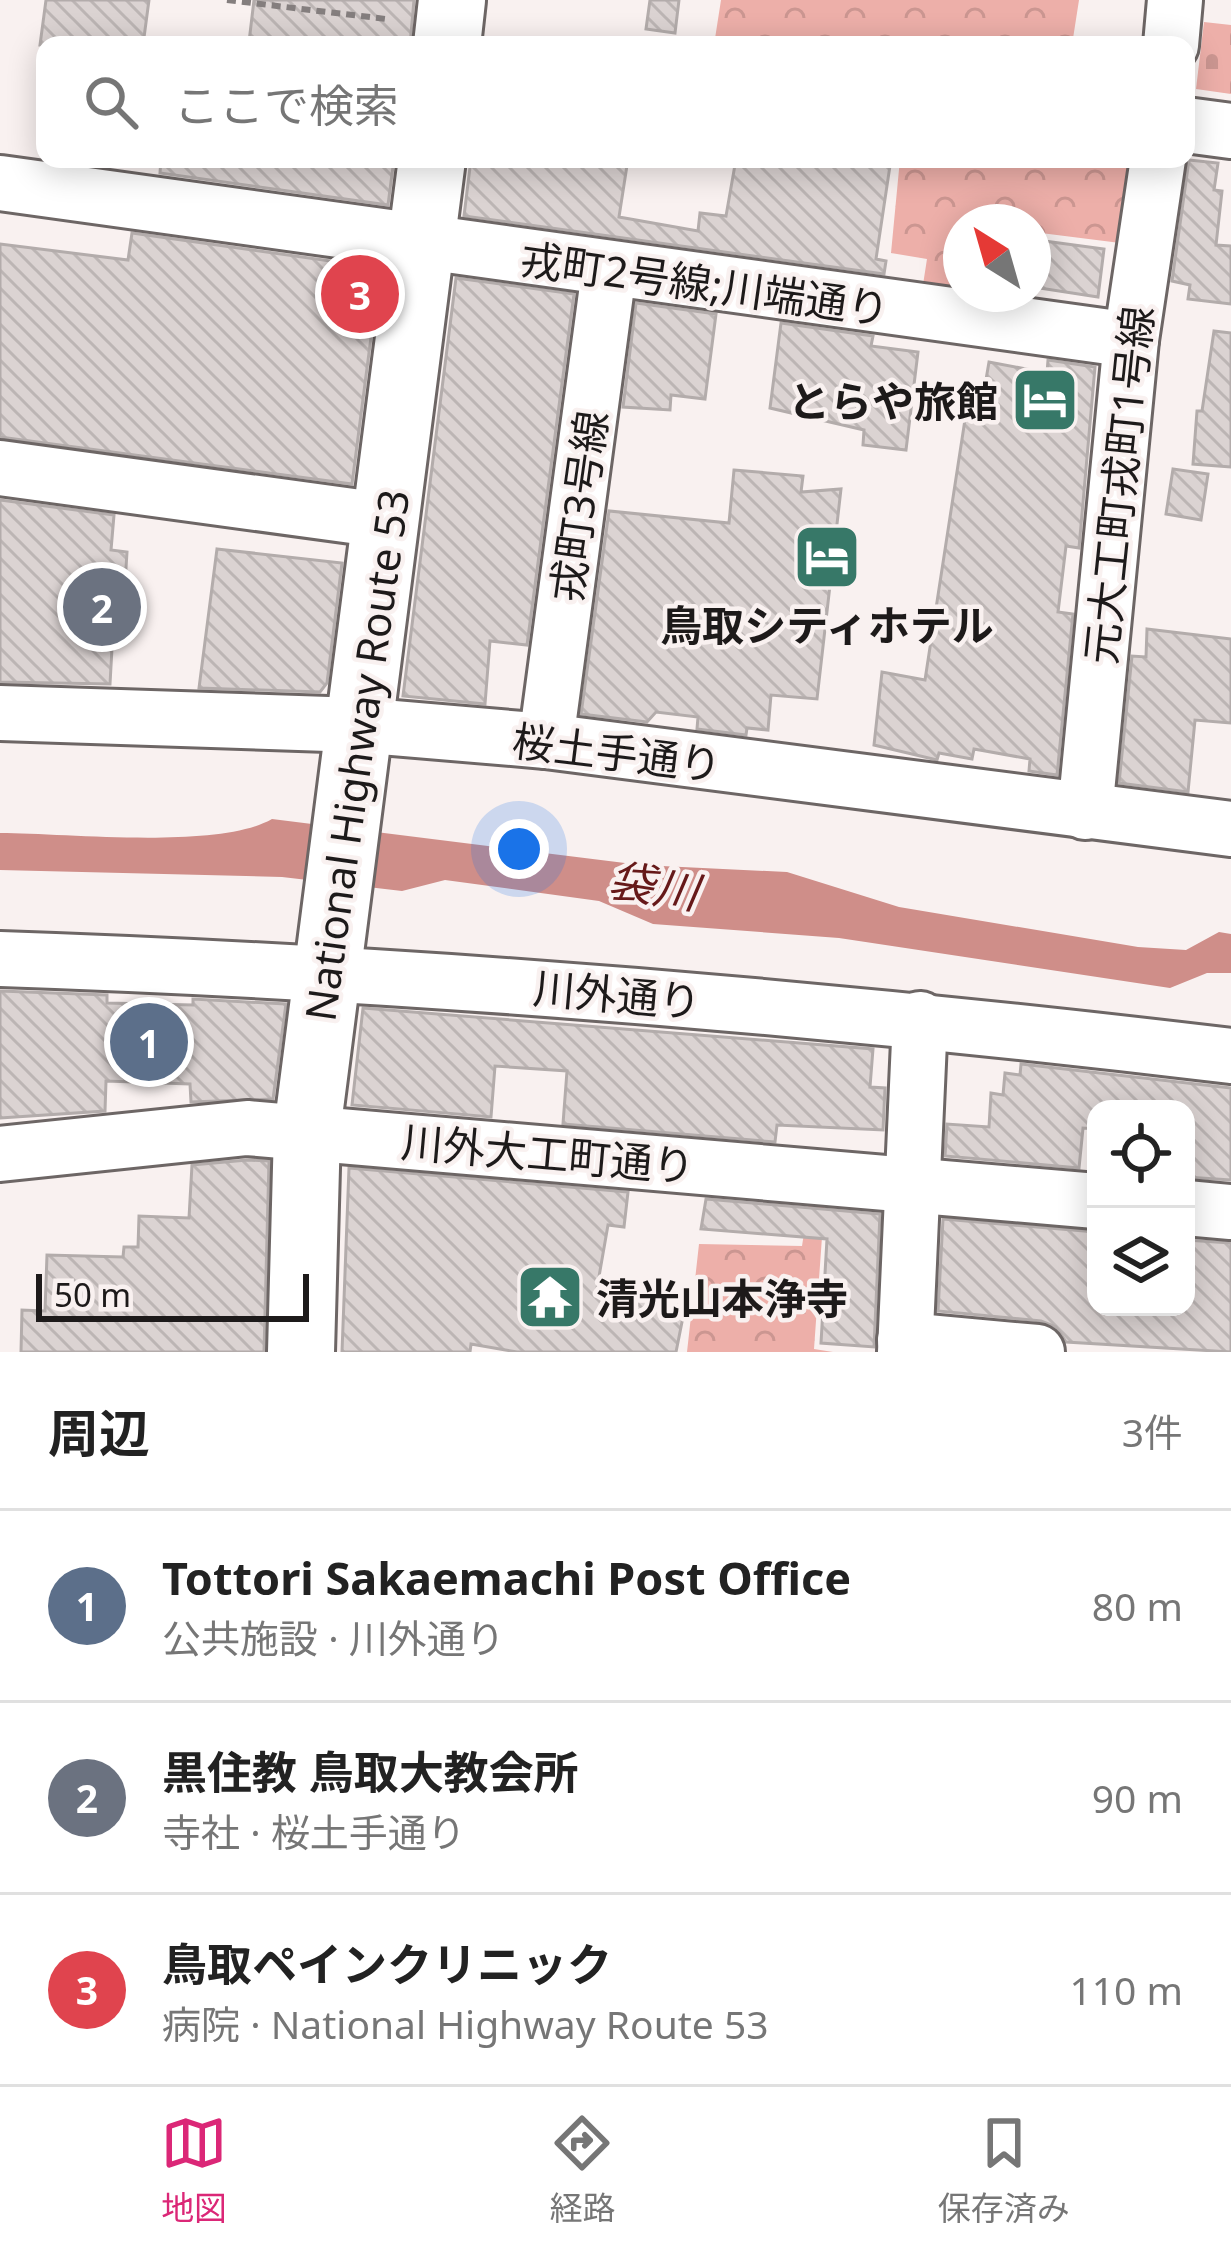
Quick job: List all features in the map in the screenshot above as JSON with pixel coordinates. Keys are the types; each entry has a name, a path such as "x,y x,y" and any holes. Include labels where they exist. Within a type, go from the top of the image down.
{"highway":[{"path":"447,36 452,0"},
{"name":"National Highway Route 53","path":"301,1352 307,1132 431,168"}],"street":[{"path":"1172,36 1175,0"},
{"path":"1195,126 1231,131"},
{"name":"元大工町戎町1号線","path":"1085,812 1131,340 1157,168"},
{"name":"戎町2号線;川端通り","path":"0,184 609,272 1131,340"},
{"name":"戎町3号線","path":"546,741 609,272"},
{"path":"0,468 389,521"},
{"name":"桜土手通り","path":"0,713 356,735 546,741 1231,829"},
{"name":"川外通り","path":"0,959 327,959 920,1019 1231,1056"},
{"path":"920,1019 905,1346 1037,1352"},
{"name":"川外大工町通り","path":"0,1154 247,1128 1087,1200"},
{"path":"1195,1209 1231,1211"}],"path":[{"path":"227,0 386,19"}],"green space":[{"path":"721,0 1079,0 1073,36 715,36"},
{"path":"1204,22 1231,25 1231,94 1196,89"},
{"path":"899,168 1146,168 1136,245 1051,234 1051,204 943,204 943,293 922,291 927,259 891,253"},
{"path":"810,1195 825,1195 814,1349 833,1352 687,1352 699,1244 802,1246"}],"water":[{"name":"袋川","path":"272,819 641,865 787,872 899,907 1138,947 1186,950 1219,932 1231,934 1231,973 1207,973 1170,988 839,938 653,924 599,901 445,880 402,891 282,877 0,870 0,833 180,837 248,829"}],"building":[{"path":"46,0 149,0 144,36 41,36"},
{"path":"254,0 414,0 411,36 250,36"},
{"path":"650,0 679,0 675,33 646,29"},
{"path":"1195,161 1218,163 1214,190 1222,191 1216,245 1231,246 1231,304 1188,299 1190,285 1172,281 1188,168 1195,168"},
{"path":"160,168 393,168 388,205 160,173"},
{"path":"470,168 627,168 619,217 698,231 700,213 726,216 734,168 890,168 876,259 886,261 884,274 464,216"},
{"path":"132,233 380,268 352,484 0,437 0,244 128,260"},
{"path":"1051,242 1104,249 1098,297 1051,290"},
{"path":"456,278 574,294 527,645 490,641 485,704 403,696"},
{"path":"636,303 716,314 705,399 671,395 670,410 623,407"},
{"path":"781,323 873,336 871,346 918,352 906,450 863,445 864,430 770,408"},
{"path":"1214,331 1231,333 1231,467 1193,464 1197,411 1202,411"},
{"path":"1048,360 1095,367 1079,548 1066,546 1058,612 1073,614 1057,775 1029,771 1030,759 974,749 972,759 939,753 937,760 874,745 882,672 925,680 968,400 982,403 989,362 1047,373"},
{"path":"1173,469 1208,474 1201,520 1166,514"},
{"path":"734,470 803,476 801,492 841,489 817,699 771,695 768,730 747,728 746,735 697,729 698,717 656,712 647,722 581,714 609,511 729,523"},
{"path":"0,500 114,515 111,550 127,552 125,584 115,584 106,648 112,648 110,684 0,682"},
{"path":"217,549 342,563 327,683 320,692 199,688"},
{"path":"1147,629 1231,639 1231,723 1195,720 1188,792 1119,783 1132,656 1146,657"},
{"path":"0,991 107,995 107,1003 193,1005 193,999 286,1004 273,1099 191,1102 190,1084 106,1081 105,1111 0,1118"},
{"path":"363,1008 873,1049 870,1087 885,1088 883,1130 777,1125 775,1142 563,1124 567,1071 495,1066 491,1117 352,1105"},
{"path":"1021,1064 1231,1088 1231,1180 1195,1178 1195,1100 1087,1100 1079,1168 945,1156 947,1124 989,1127 991,1093 1003,1095 1005,1073 1020,1075"},
{"path":"269,1161 264,1352 21,1352 22,1310 45,1311 47,1255 123,1257 124,1247 138,1247 139,1216 189,1218 192,1165"},
{"path":"349,1168 628,1192 624,1227 608,1225 597,1288 685,1307 676,1352 517,1352 471,1344 470,1352 342,1352"},
{"path":"706,1199 880,1214 874,1347 821,1343 827,1239 701,1229"},
{"path":"943,1219 1087,1231 1087,1316 1195,1316 1195,1241 1231,1243 1231,1352 1066,1342 1056,1327 1041,1321 938,1311"}],"place":[{"name":"鳥取ペインクリニック","path":"360,294"},
{"name":"とらや旅館","path":"1045,400"},
{"name":"鳥取シティホテル","path":"827,557"},
{"name":"黒住教 鳥取大教会所","path":"102,607"},
{"name":"Tottori Sakaemachi Post Office","path":"149,1042"},
{"name":"清光山本浄寺","path":"550,1297"}]}
